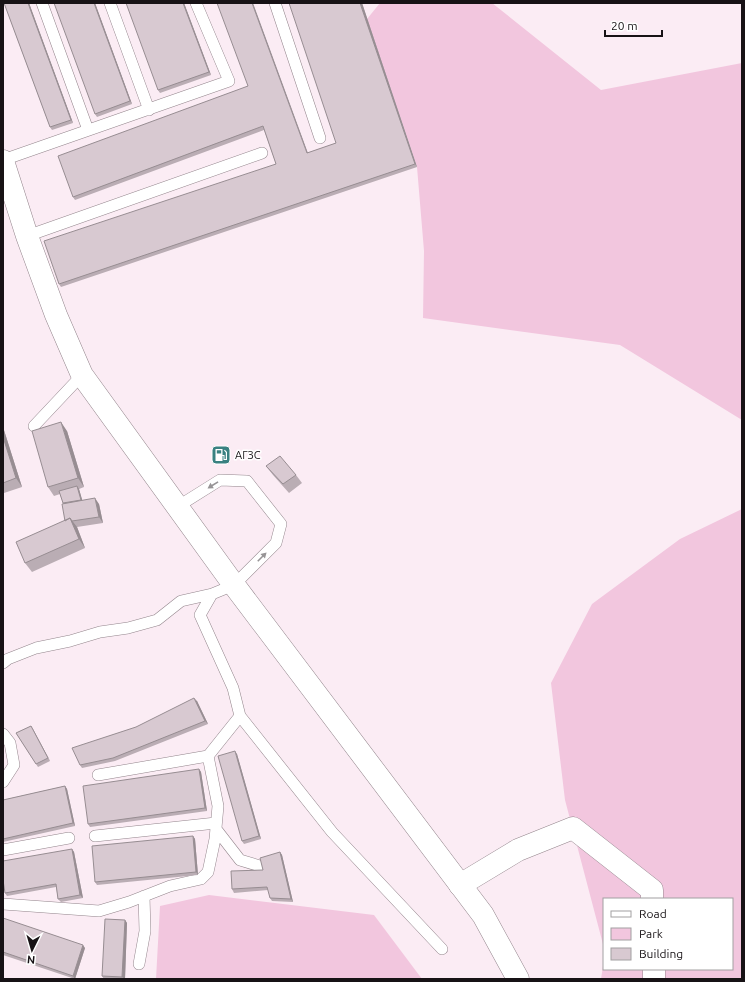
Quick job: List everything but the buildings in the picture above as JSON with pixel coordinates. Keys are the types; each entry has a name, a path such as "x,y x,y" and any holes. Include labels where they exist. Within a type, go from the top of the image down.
{"street":[{"path":"3,161 27,236 56,315 82,375 234,585 483,915 518,979"},
{"path":"460,885 518,850 573,828 652,890 652,898"}],"lane":[{"path":"42,3 88,130"},
{"path":"110,3 149,110"},
{"path":"3,161 229,81 196,3"},
{"path":"275,3 320,138"},
{"path":"27,236 262,153"},
{"path":"34,426 82,375"},
{"path":"3,663 8,659 36,648 70,641 100,632 128,628 157,620 181,601 212,594 234,585 276,543 281,524 247,481 220,480 177,507"},
{"path":"212,594 200,615 233,688 240,716 332,832 442,949"},
{"path":"98,774 208,756 240,716"},
{"path":"3,734 10,743 14,765 3,782"},
{"path":"3,904 99,911 170,886 202,879 208,872 218,806 208,756"},
{"path":"95,836 216,826"},
{"path":"216,826 240,860 263,866"},
{"path":"3,850 69,838"},
{"path":"139,964 145,931 144,896"}],"green space":[{"path":"380,3 492,3 601,90 742,63 742,420 620,345 423,318 424,251 417,167 367,19"},
{"path":"742,509 742,979 601,979 603,966 603,970 733,970 733,898 603,898 603,944 565,800 551,683 592,604 680,539"},
{"path":"209,895 374,915 422,979 156,979 160,906"}],"place":[{"name":"АГЗС","path":"221,455"}]}
